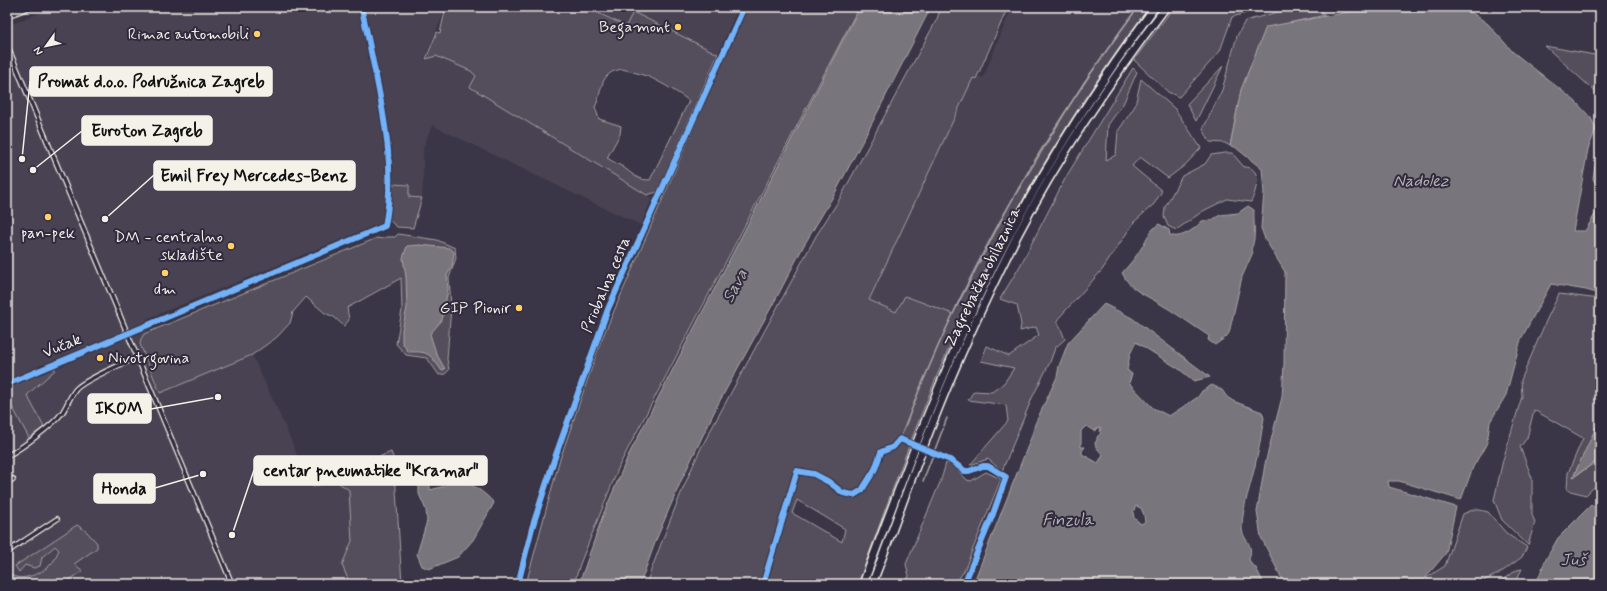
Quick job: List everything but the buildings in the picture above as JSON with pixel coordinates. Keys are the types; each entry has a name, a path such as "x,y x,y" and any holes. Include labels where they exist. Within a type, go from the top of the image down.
{"highway":[{"name":"Zagrebačka obilaznica","path":"863,584 942,378 999,254 1034,188 1071,128 1154,7"},
{"name":"Zagrebačka obilaznica","path":"872,584 951,377 981,310 1010,251 1039,197 1074,138 1114,78 1166,7"}],"main road":[{"path":"8,17 28,7"}],"street":[{"name":"Vučak","path":"7,384 385,226 389,175 386,130 361,7"},
{"name":"Priobalna cesta","path":"518,584 532,528 554,460 608,309 744,7"},
{"path":"7,45 232,584"},
{"path":"7,456 23,446 54,422 63,412 76,389 110,369 138,356"},
{"path":"7,483 13,479"},
{"path":"7,552 57,519"}],"shaded area":[{"path":"55,7 446,7 424,60 436,55 471,71 476,76 470,87 652,198 641,225 432,125 423,148 422,198 409,197 408,185 388,183 389,220 146,319 150,330 144,334 140,344 160,393 252,355 284,424 309,484 314,487 333,479 349,490 352,541 342,565 350,584 7,584 7,26"},
{"path":"446,7 601,7 598,13 626,26 633,12 718,54 657,192 647,195 470,87 476,76 471,71 436,56 426,59 437,32 440,33","holes":["622,69 650,77 689,101 650,180 637,177 607,158 620,134 621,126 599,119 595,107 603,81 613,71"]},
{"path":"601,7 724,7 736,13 718,54 634,12 626,26 598,12"},
{"path":"746,7 859,7 620,464 580,564 574,584 526,584 559,462 601,341"},
{"path":"941,7 1008,7 976,79 973,78 869,300 896,312 905,296 953,314 1010,204 1084,82 1138,7 1149,7 1098,79 1050,153 986,268 923,410 858,584 646,584 665,533 701,448 816,236 839,200 937,19","holes":["797,500 845,529 842,542 792,513"]},
{"path":"1012,7 1138,7 1084,82 1010,204 953,314 905,296 896,312 869,300 973,78 976,79 978,76 983,78"},
{"path":"1174,7 1267,7 1232,17 1220,51 1179,97 1168,92 1134,60"},
{"path":"1296,7 1318,7 1325,15 1266,28 1241,90 1230,146 1225,143 1210,142 1203,129 1222,90 1237,36 1245,21"},
{"path":"1545,46 1600,56 1600,96"},
{"path":"1223,66 1196,121 1187,104"},
{"path":"1133,68 1137,72 1123,104 1108,125 1106,160 1116,155 1118,131 1135,106 1141,79 1175,109 1201,148 1185,165 1168,178 1140,157 1132,166 1162,191 1154,204 1134,222 1102,270 1057,320 1065,339 1055,348 1050,362 1032,398 1002,471 988,459 970,465 1008,421 1006,405 968,400 974,391 992,392 1004,383 1014,368 981,361 987,346 1009,356 1039,335 1036,327 1020,331 1021,324 1017,305 1000,299 1020,266 1066,177"},
{"path":"1598,145 1600,148 1600,190 1593,179"},
{"path":"1232,153 1244,167 1250,168 1254,171 1257,180 1255,192 1251,202 1227,199 1203,211 1176,230 1168,226 1164,217 1165,207 1182,176 1205,164 1211,155"},
{"path":"392,184 409,185 409,197 422,198 413,228 397,227 389,220"},
{"path":"398,234 437,240 455,248 456,258 449,278 451,306 447,359 449,370 445,374 439,375 427,358 406,355 396,344 402,310 401,278 347,308 349,320 344,326 306,297 293,312 290,323 277,337 252,355 160,393 140,344 144,334 377,238 382,239 386,237 395,237"},
{"path":"1559,294 1600,299 1600,419 1574,477 1600,459 1600,481 1586,495 1567,490 1568,473 1583,438 1534,410 1527,438 1520,447 1532,478 1532,515 1535,522 1528,545 1502,520 1494,500 1503,460 1522,396 1521,380"},
{"path":"54,367 55,370 27,395 44,427 29,438 13,408 7,412 7,387"},
{"path":"391,452 395,474 402,584 350,584 342,565 352,541 349,490 333,479 314,487 309,484 299,461 318,481"},
{"path":"946,463 953,465 967,480 971,481 986,472 1001,479 964,571 955,584 905,584 909,576 906,564 941,480"},
{"path":"1475,509 1488,512 1507,534 1527,547 1522,557 1500,573 1477,584 1434,584 1426,578 1445,566 1463,514"},
{"path":"77,525 86,531 97,543 97,548 74,564 83,571 63,584 7,584 7,571 11,575 23,578 36,574 47,568 54,561 59,550 55,546 42,557 40,566 34,568 25,565 19,572 15,566"},
{"path":"1522,569 1514,584 1496,584 1517,570"}],"water":[{"name":"Sava","path":"860,7 931,7 834,195 804,245 717,406 681,481 656,540 640,584 579,584 603,515 629,454"},
{"name":"Nadolez","path":"1376,7 1464,7 1488,24 1513,52 1575,101 1591,118 1596,129 1588,149 1573,231 1585,231 1597,211 1600,221 1598,231 1600,233 1600,294 1551,284 1521,339 1506,395 1490,422 1487,443 1473,467 1461,500 1399,481 1388,481 1389,487 1456,507 1446,553 1420,584 1288,584 1282,579 1261,537 1257,512 1265,464 1282,397 1284,364 1285,272 1265,239 1261,228 1264,192 1262,169 1235,147 1230,146 1241,90 1266,27"},
{"path":"1248,206 1254,210 1254,240 1251,249 1253,252 1242,277 1229,333 1215,345 1208,340 1209,336 1129,284 1122,273 1138,254 1151,232 1159,224 1169,230 1170,235 1183,235 1202,221 1212,220 1220,215 1238,213"},
{"path":"420,245 449,248 454,252 452,267 447,275 448,289 442,320 430,334 436,353 445,369 442,371 431,357 421,352 408,352 402,342 402,330 407,308 406,277 403,258 407,246"},
{"name":"Finzula","path":"1104,304 1132,318 1210,377 1194,381 1179,369 1136,342 1130,354 1127,370 1132,374 1129,383 1153,408 1169,416 1198,397 1202,391 1212,385 1222,390 1227,397 1233,401 1262,412 1264,418 1254,469 1245,503 1242,528 1250,549 1249,559 1251,564 1256,568 1264,584 973,584 1031,438 1035,424 1057,377 1059,366 1068,343","holes":["1086,426 1094,431 1100,427 1101,429 1101,433 1097,437 1095,443 1096,447 1103,455 1098,463 1082,454 1085,447 1081,447 1081,431","1136,506 1141,508 1144,515 1145,522 1141,524 1134,518 1133,512"]},
{"path":"1600,419 1600,459 1573,477"},
{"path":"452,476 475,487 494,503 473,540 458,557 429,569 422,566 417,554 427,521 426,510 419,494 419,482 430,484 430,490 445,486"},
{"name":"Juš","path":"1591,505 1600,511 1600,553 1597,564 1600,574 1600,584 1536,584 1545,561 1558,538"}],"waterway":[{"path":"900,439 923,381 948,325 975,269 1004,215 1034,161 1067,109 1138,7"},
{"path":"923,481 947,418"}],"cycle path":[{"path":"7,384 385,226 389,188 386,132 380,94 361,7"},
{"path":"518,584 532,528 554,460 608,309 744,7"},
{"path":"763,584 797,471 814,474 829,482 843,493 854,495 862,490 875,469 881,452 893,447 900,439 950,460 965,471 988,466 1006,477 993,514 964,584"}],"place":[{"name":"Begamont","path":"678,27"},
{"name":"Rimac automobili","path":"257,34"},
{"name":"Promat d.o.o. Podružnica Zagreb","path":"22,159"},
{"name":"Euroton Zagreb","path":"33,170"},
{"name":"pan-pek","path":"48,217"},
{"name":"Emil Frey Mercedes-Benz","path":"105,219"},
{"name":"DM - centralno skladište","path":"231,246"},
{"name":"dm","path":"165,273"},
{"name":"GIP Pionir","path":"519,308"},
{"name":"Nivotrgovina","path":"100,358"},
{"name":"IKOM","path":"218,397"},
{"name":"Honda","path":"203,474"},
{"name":"centar pneumatike \"Kramar\"","path":"232,535"}]}
